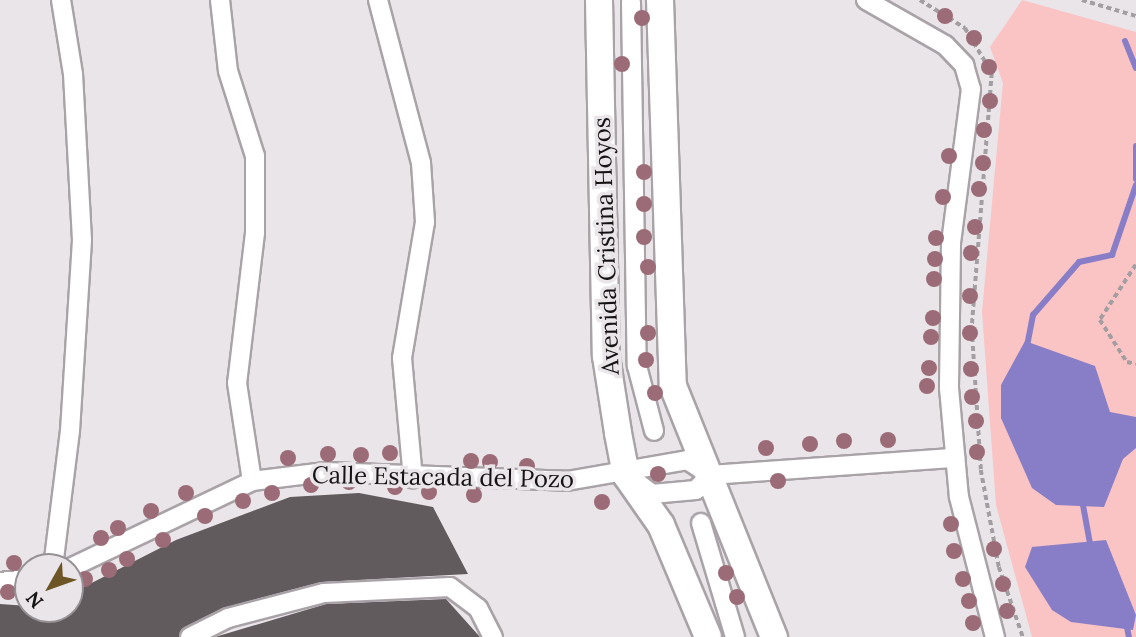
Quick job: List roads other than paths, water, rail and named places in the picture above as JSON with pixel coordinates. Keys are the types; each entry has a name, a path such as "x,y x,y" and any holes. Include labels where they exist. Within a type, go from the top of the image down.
{"street":[{"path":"55,553 70,431 82,240 73,74 61,0"},
{"path":"220,0 228,71 255,156 255,233 237,383 252,481"},
{"path":"378,0 421,163 425,222 402,358 413,478"},
{"name":"Avenida Cristina Hoyos","path":"598,0 606,356 626,475 660,525 708,637"},
{"path":"660,0 668,341 686,429 710,475 774,637"},
{"path":"866,0 945,45 964,65 971,89 951,244 948,388 955,458 967,532 995,637"},
{"path":"631,2 637,366 654,431"},
{"path":"626,475 652,494 696,490 710,475 955,458"},
{"name":"Calle Estacada del Pozo","path":"84,561 252,481 325,472 513,483 626,475 687,460 710,475"},
{"path":"701,523 735,637"},
{"path":"190,637 228,618 324,593 450,587 478,608 493,637"}],"waterway":[{"path":"1125,41 1136,68"},
{"path":"1136,146 1136,179"},
{"path":"1027,346 1033,315 1079,262 1112,255 1136,185"},
{"path":"1083,505 1091,549"},
{"path":"1126,622 1129,637"}]}
